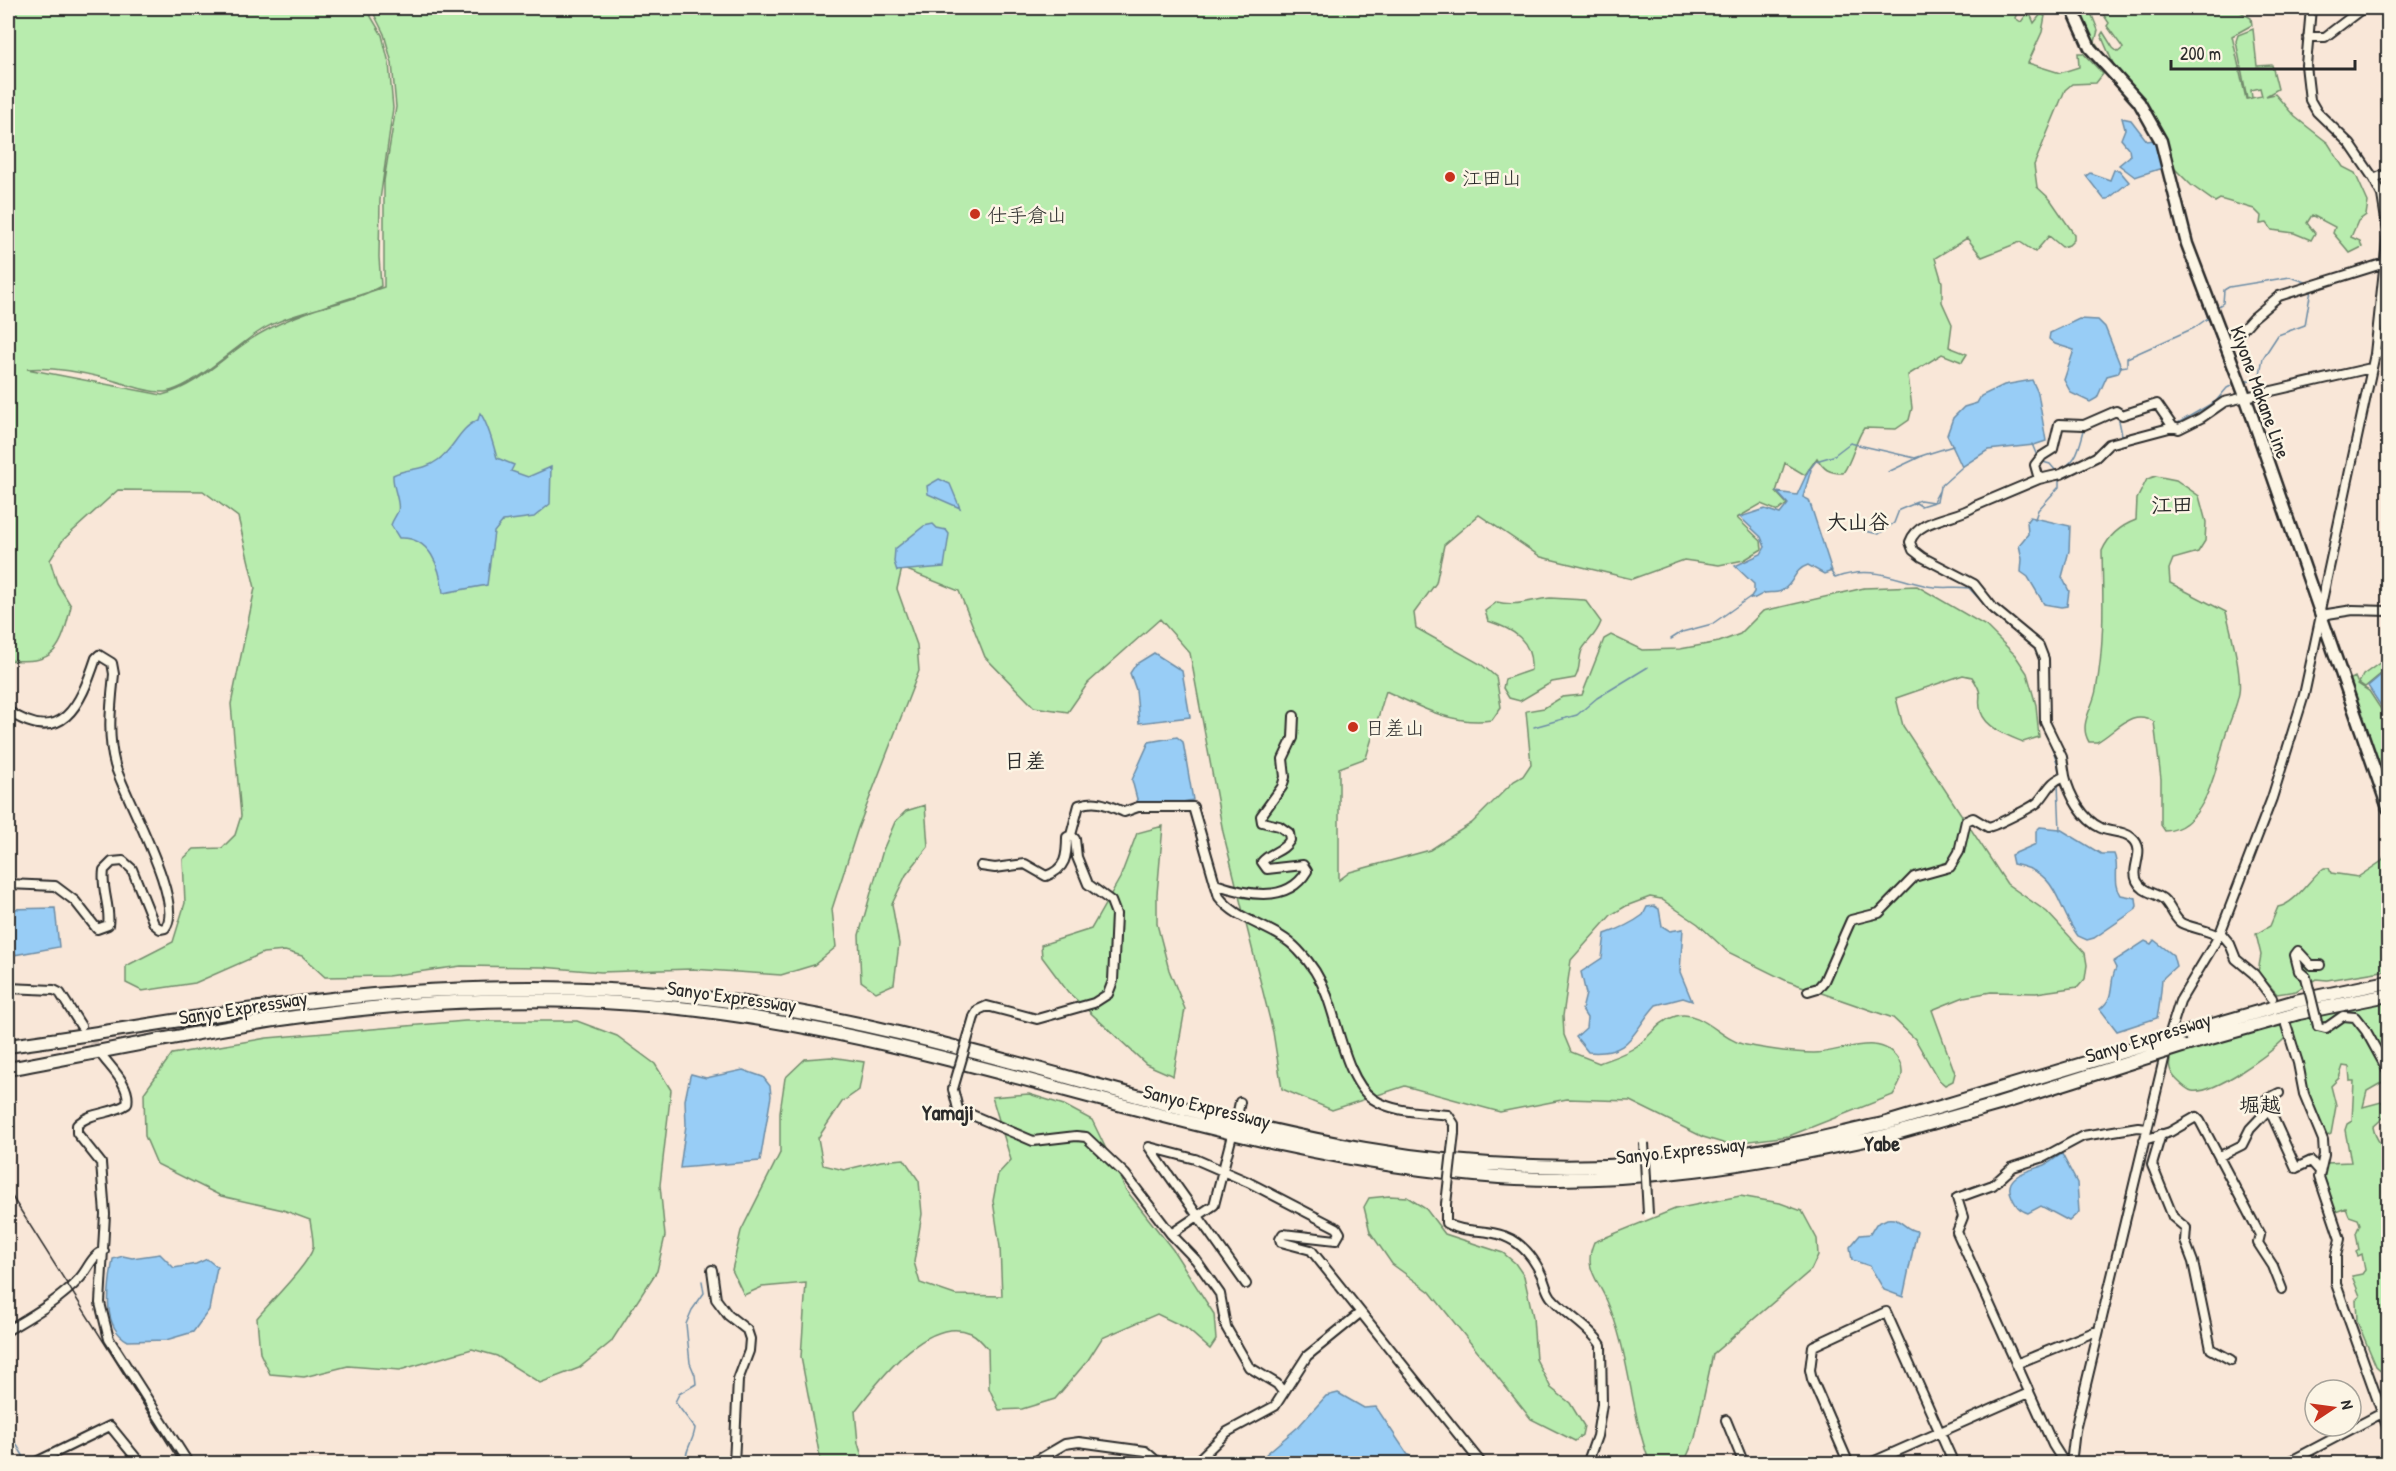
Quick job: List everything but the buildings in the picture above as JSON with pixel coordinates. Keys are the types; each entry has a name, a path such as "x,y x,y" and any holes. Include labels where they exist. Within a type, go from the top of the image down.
{"highway":[{"name":"Sanyo Expressway","path":"8,1046 345,998 475,989 567,988 721,1000 826,1018 926,1039 1208,1115 1368,1150 1440,1160 1551,1166 1661,1162 1747,1153 1888,1129 2185,1033 2296,1001 2388,982"},
{"name":"Sanyo Expressway","path":"8,1069 200,1032 336,1012 441,1004 567,1001 654,1005 824,1029 923,1051 1196,1125 1292,1148 1442,1172 1551,1179 1662,1174 1748,1164 1999,1104 2182,1046 2299,1013 2388,995"}],"main road":[{"name":"Kiyone Makane Line","path":"2072,8 2090,48 2139,102 2157,131 2187,244 2245,396 2388,808"}],"street":[{"path":"2071,1464 2074,1437 2099,1330 2180,1001 2219,934 2272,798 2304,695 2374,354 2387,260 2388,227 2382,195 2374,178 2350,144 2317,112 2310,100 2306,74 2311,8"},
{"path":"2308,37 2325,37 2363,8"},
{"path":"2374,178 2388,173"},
{"path":"2227,347 2253,318 2279,296 2387,260"},
{"path":"2374,354 2388,353"},
{"path":"2272,998 2254,974 2236,959 2230,944 2219,934 2206,928 2180,922 2163,899 2142,887 2135,875 2139,851 2136,842 2127,835 2101,828 2091,822 2072,797 2065,777 2062,757 2045,722 2044,658 2039,646 1993,608 1974,584 1922,557 1913,550 1910,542 1917,531 1933,523 1967,512 1975,506 2039,478 2061,474 2096,457 2109,444 2173,427 2179,429 2201,418 2224,402 2371,368"},
{"path":"2039,478 2035,465 2042,456 2053,449 2059,424 2084,425 2116,411 2122,415 2157,404 2173,427"},
{"path":"2321,612 2388,611"},
{"path":"2314,647 2322,642 2333,648"},
{"path":"8,711 23,721 39,727 47,726 78,702 99,655 112,663 114,674 110,741 115,765 164,883 170,919 165,928 160,929 154,924 132,869 123,861 112,862 104,870 102,888 110,919 108,925 103,928 98,929 75,901 55,886 8,884"},
{"path":"1215,884 1249,895 1263,895 1286,890 1307,871 1303,865 1267,869 1262,862 1269,855 1286,847 1290,840 1289,833 1279,826 1262,822 1261,816 1282,787 1285,777 1283,759 1293,738 1294,716"},
{"path":"1808,991 1818,988 1824,981 1851,920 1879,913 1914,877 1950,867 1959,852 1966,821 1973,818 1988,827 1996,826 2015,813 2031,808 2053,781 2065,777"},
{"path":"981,866 995,868 1025,864 1046,876 1059,872 1068,850 1067,837 1071,835 1079,805 1089,802 1101,802 1124,812 1138,807 1193,807 1215,884 1226,906 1284,936 1310,963 1328,996 1345,1050 1364,1091 1371,1098 1389,1107 1448,1114 1454,1124 1454,1133 1446,1223 1456,1229 1505,1236 1525,1248 1533,1258 1551,1297 1602,1345 1602,1404 1597,1436 1587,1464"},
{"path":"1071,835 1075,839 1077,856 1088,884 1111,901 1114,907 1113,981 1108,994 1094,1003 1046,1018 1037,1019 987,1006 978,1010 953,1089 958,1109 1033,1140 1086,1137 1125,1174 1171,1234 1196,1260 1220,1294 1226,1327 1249,1367 1277,1384 1283,1392"},
{"path":"2320,965 2311,965 2298,951 2295,955 2299,971 2306,977 2318,1026 2326,1028 2343,1016 2355,1017 2366,1031 2388,1071"},
{"path":"8,988 54,990 60,993 81,1026"},
{"path":"2286,1025 2298,1063 2304,1094 2323,1140 2324,1155 2319,1170 2323,1196 2340,1239 2336,1256 2336,1284 2358,1342 2366,1371 2384,1412 2388,1429"},
{"path":"103,1057 126,1088 129,1097 127,1104 119,1109 90,1116 77,1125 77,1133 100,1163 105,1214 100,1304 109,1339 189,1464"},
{"path":"2278,1093 2265,1100 2296,1168 2311,1161 2319,1170"},
{"path":"1237,1116 1240,1102"},
{"path":"2220,1156 2242,1145 2250,1129 2268,1110"},
{"path":"2144,1140 2196,1117 2220,1156 2260,1235 2258,1243 2273,1266 2282,1289"},
{"path":"2065,1464 2053,1445 1957,1232 1963,1217 1957,1198 1993,1185 2013,1167 2044,1157 2083,1136 2138,1127 2147,1128"},
{"path":"2161,1134 2152,1165 2173,1217 2186,1228 2185,1241 2193,1262 2211,1349 2231,1360"},
{"path":"1171,1234 1214,1205 1224,1174 1231,1139"},
{"path":"1644,1143 1648,1214"},
{"path":"1246,1284 1149,1147 1195,1159 1224,1174 1248,1182 1337,1228 1340,1233 1336,1240 1283,1234 1280,1239 1281,1242 1311,1250 1482,1464"},
{"path":"8,1330 54,1301 80,1278 97,1253 104,1251"},
{"path":"712,1270 716,1299 728,1315 747,1330 751,1344 738,1380 734,1464"},
{"path":"1849,1464 1812,1379 1810,1370 1813,1346 1886,1312 1954,1464"},
{"path":"1194,1464 1227,1432 1275,1406 1307,1356 1360,1313"},
{"path":"2016,1364 2099,1330"},
{"path":"1868,1464 2029,1393"},
{"path":"2285,1464 2384,1412"},
{"path":"1726,1420 1744,1464"},
{"path":"32,1464 110,1425 141,1464"},
{"path":"1031,1464 1065,1444 1079,1442 1145,1451 1160,1464"}],"green space":[{"path":"8,8 366,8 382,35 389,63 393,108 380,200 381,286 368,292 384,287 384,181 396,107 392,63 384,34 371,8 1985,8 2000,13 2004,8 2019,8 2015,18 2021,22 2026,15 2031,16 2034,23 2041,14 2045,16 2042,32 2028,63 2060,73 2079,67 2078,53 2083,53 2103,74 2096,83 2072,84 2065,90 2034,165 2037,187 2050,199 2074,234 2074,240 2062,247 2049,236 2035,252 2020,242 1982,257 1967,238 1935,258 1942,282 1942,302 1952,324 1949,347 1967,354 1962,362 1942,354 1908,375 1912,408 1909,420 1896,429 1864,428 1843,473 1827,470 1817,458 1805,475 1785,463 1776,492 1787,504 1778,511 1761,504 1737,518 1761,541 1762,549 1744,560 1719,565 1684,560 1632,579 1541,557 1479,515 1444,545 1436,583 1414,613 1416,628 1482,665 1496,677 1501,707 1492,720 1464,720 1438,714 1386,691 1366,758 1339,768 1339,880 1350,872 1430,850 1472,823 1514,781 1523,776 1531,764 1526,711 1544,708 1562,697 1582,695 1604,639 1611,635 1642,650 1680,649 1719,642 1740,634 1763,611 1864,588 1917,586 1986,626 2015,655 2027,673 2036,705 2039,737 2023,742 1988,723 1981,712 1980,693 1976,684 1972,677 1963,675 1896,698 1903,726 2007,884 2047,912 2085,953 2087,965 2085,979 2078,987 2036,993 1991,992 1964,997 1932,1010 1955,1073 1953,1081 1945,1085 1938,1079 1915,1039 1893,1018 1787,981 1728,952 1698,924 1661,899 1650,897 1626,906 1611,915 1571,960 1563,1016 1564,1035 1571,1052 1599,1063 1633,1049 1670,1018 1685,1015 1703,1021 1737,1042 1763,1048 1814,1053 1860,1045 1882,1047 1892,1052 1901,1065 1901,1078 1893,1095 1789,1136 1726,1144 1703,1137 1630,1101 1567,1099 1500,1112 1405,1086 1332,1110 1282,1089 1273,1032 1223,832 1190,653 1160,619 1088,683 1068,712 1034,707 985,657 959,591 902,568 897,589 917,645 919,671 858,828 832,909 836,947 814,965 781,975 692,969 601,972 542,967 461,966 388,976 325,977 302,956 285,951 263,953 195,983 142,991 126,983 126,966 173,942 185,903 183,859 194,849 222,848 235,835 241,816 231,704 255,588 238,517 203,491 118,490 63,540 50,560 57,583 71,606 64,633 54,651 37,660 8,660","holes":["318,309 291,318 263,332 190,384 162,395 27,369 66,370 147,390 161,392 172,390 197,377 271,325 286,318"]},
{"path":"2076,8 2089,8 2098,30 2095,42 2111,65 2087,35"},
{"path":"2099,8 2234,8 2251,18 2252,25 2232,36 2246,99 2236,41 2238,35 2253,29 2257,66 2272,65 2278,89 2266,96 2275,94 2295,117 2328,143 2343,167 2355,173 2368,202 2366,215 2358,221 2351,237 2360,241 2362,247 2350,253 2333,233 2335,227 2312,215 2307,223 2315,233 2311,240 2294,233 2272,230 2267,223 2260,224 2261,216 2254,209 2220,199 2215,202 2191,185 2174,168 2164,135 2155,117 2115,68 2101,35 2103,32 2118,52 2123,48 2107,26 2109,23","holes":["2260,88 2262,96 2252,98 2251,90"]},
{"path":"2156,476 2176,480 2199,496 2206,522 2205,541 2198,552 2173,559 2169,569 2170,583 2226,612 2236,652 2240,685 2237,703 2208,792 2191,819 2179,827 2165,831 2161,825 2161,779 2154,722 2146,718 2131,719 2097,742 2089,742 2085,729 2096,690 2101,655 2102,551 2116,532 2136,520 2137,499 2147,479"},
{"path":"1550,598 1585,600 1601,622 1582,650 1575,678 1552,682 1520,701 1509,698 1503,688 1505,679 1531,670 1529,651 1520,637 1488,621 1485,611 1497,602 1516,603"},
{"path":"2388,657 2388,668 2365,687 2359,683 2363,675"},
{"path":"2355,677 2358,684 2369,691 2388,720 2388,790 2349,680"},
{"path":"925,805 928,847 906,875 892,904 899,944 894,984 876,992 861,981 859,935 883,850 895,822 906,811"},
{"path":"1163,826 1157,894 1157,924 1169,970 1185,1009 1173,1076 1146,1064 1068,992 1042,957 1041,945 1091,929 1120,878 1137,833"},
{"path":"2388,849 2388,970 2327,980 2316,979 2296,991 2277,994 2258,972 2261,955 2256,934 2270,926 2278,907 2297,896 2324,868 2329,868 2331,873 2358,877 2382,861"},
{"path":"2388,1000 2388,1079 2367,1091 2363,1107 2385,1101 2388,1105 2385,1116 2373,1127 2385,1151 2384,1175 2388,1183 2388,1377 2376,1366 2357,1321 2356,1300 2360,1296 2352,1276 2362,1274 2365,1270 2362,1254 2358,1256 2356,1252 2359,1250 2356,1233 2360,1224 2358,1219 2349,1216 2346,1208 2333,1213 2322,1179 2326,1163 2351,1162 2345,1130 2347,1124 2352,1121 2354,1081 2350,1081 2349,1067 2343,1066 2339,1078 2331,1086 2336,1106 2331,1134 2327,1136 2324,1135 2307,1090 2290,1024 2282,1027 2286,1037 2268,1053 2242,1072 2214,1086 2192,1091 2174,1077 2169,1065 2171,1054 2305,1017"},
{"path":"465,1021 577,1021 617,1036 655,1064 671,1090 660,1185 665,1236 657,1271 611,1342 579,1368 540,1383 497,1356 472,1349 400,1370 348,1366 304,1377 270,1374 260,1353 257,1318 310,1255 313,1245 310,1220 283,1210 221,1196 157,1164 145,1136 144,1093 172,1054 267,1038"},
{"path":"831,1057 864,1062 859,1090 842,1102 818,1138 823,1165 844,1170 881,1161 904,1159 919,1181 922,1214 914,1262 920,1283 955,1295 1002,1296 1000,1247 993,1201 998,1174 1011,1160 992,1097 1029,1094 1064,1105 1092,1120 1126,1190 1173,1250 1214,1314 1216,1340 1210,1349 1186,1328 1157,1314 1102,1338 1088,1360 1055,1399 1022,1409 999,1410 989,1388 988,1349 971,1333 954,1330 938,1333 905,1354 855,1411 858,1443 864,1463 821,1463 801,1357 806,1283 762,1287 744,1295 732,1270 741,1231 780,1153 780,1112 785,1078 805,1059"},
{"path":"1740,1196 1780,1203 1802,1211 1817,1239 1818,1255 1811,1270 1713,1354 1695,1438 1684,1463 1650,1463 1638,1423 1621,1341 1607,1301 1591,1266 1591,1251 1594,1242 1675,1209"},
{"path":"1407,1197 1426,1209 1445,1234 1503,1253 1515,1263 1524,1276 1533,1317 1536,1359 1551,1388 1570,1403 1584,1426 1582,1435 1575,1441 1531,1419 1430,1292 1392,1264 1370,1232 1364,1207 1369,1198"}],"water":[{"path":"2122,118 2131,120 2147,141 2154,140 2162,168 2135,177 2119,165 2130,156 2129,149 2121,139 2125,129"},
{"path":"2114,170 2119,170 2129,182 2108,199 2104,199 2086,176 2090,173 2110,180"},
{"path":"2079,319 2098,320 2105,327 2121,367 2118,373 2107,376 2097,398 2090,402 2071,393 2064,380 2074,350 2055,344 2049,339 2050,333"},
{"path":"2032,380 2038,393 2046,441 2034,445 1988,450 1962,467 1947,435 1953,418 1964,407 1977,403 1981,396 2004,385"},
{"path":"480,413 488,428 497,458 514,465 511,471 528,477 551,467 550,504 534,517 503,521 494,532 487,585 443,593 436,564 426,548 419,542 399,538 391,525 399,508 393,475 432,464 438,460 466,428 478,420"},
{"path":"1809,469 1811,470 1803,497 1809,500 1832,571 1824,574 1808,565 1799,570 1788,586 1781,591 1765,593 1752,599 1750,598 1754,592 1754,584 1735,566 1761,554 1765,547 1761,537 1740,517 1765,509 1780,514 1788,504 1777,492 1797,495"},
{"path":"939,479 950,484 960,508 928,494 927,486"},
{"path":"2030,517 2070,526 2069,551 2062,577 2069,591 2067,606 2044,604 2028,577 2021,572 2022,559 2019,545 2028,534 2027,521"},
{"path":"933,524 937,528 946,530 949,534 944,567 897,571 894,562 895,549 924,526"},
{"path":"1154,653 1182,671 1190,717 1139,723 1136,690 1130,673 1136,664"},
{"path":"2388,669 2388,717 2368,686"},
{"path":"1177,737 1183,742 1193,800 1172,804 1138,803 1132,780 1149,742"},
{"path":"2040,827 2060,829 2101,854 2114,854 2118,890 2121,895 2136,898 2135,910 2094,938 2087,940 2078,936 2048,882 2029,868 2013,864 2011,855 2036,844 2036,831"},
{"path":"1654,906 1659,909 1662,926 1670,931 1683,929 1680,972 1692,1001 1683,998 1656,1005 1623,1046 1603,1052 1588,1052 1576,1037 1586,1028 1587,1018 1582,1010 1586,994 1581,972 1602,958 1605,934 1630,924 1643,915 1647,907"},
{"path":"55,908 59,947 8,956 8,909"},
{"path":"2154,940 2173,955 2176,966 2162,979 2157,1018 2117,1031 2100,1009 2110,995 2116,968 2113,962 2145,941 2151,944"},
{"path":"743,1070 763,1077 770,1086 771,1096 760,1161 680,1168 686,1125 685,1100 691,1074 706,1078"},
{"path":"2062,1154 2077,1183 2079,1212 2069,1221 2041,1206 2028,1213 2020,1209 2013,1200 2010,1190 2013,1179 2024,1172 2048,1164"},
{"path":"1887,1219 1896,1220 1917,1231 1903,1297 1884,1290 1870,1266 1852,1260 1850,1247 1860,1235 1870,1234 1876,1224"},
{"path":"160,1254 174,1268 196,1264 207,1259 217,1267 209,1310 193,1332 166,1340 128,1341 113,1326 110,1315 108,1304 113,1259 123,1256 132,1258"},
{"path":"1338,1393 1364,1408 1376,1407 1408,1455 1423,1463 1267,1463 1265,1455 1298,1427 1326,1396"}],"waterway":[{"path":"2217,307 2223,303 2224,290 2229,287 2290,277 2309,283"},
{"path":"2245,382 2260,375 2263,358 2278,335 2305,325 2311,290"},
{"path":"2205,310 2234,385"},
{"path":"2120,367 2127,366 2127,358 2194,328 2208,318"},
{"path":"2178,423 2216,401 2227,388 2233,385"},
{"path":"2118,416 2122,435 2137,433"},
{"path":"2056,471 2073,459 2085,427"},
{"path":"1810,469 1816,461 1833,456 1850,443 1915,458 1927,454"},
{"path":"2032,444 2037,456"},
{"path":"1927,454 1953,446"},
{"path":"1888,472 1922,456"},
{"path":"2043,462 2050,464 2056,471"},
{"path":"1941,486 1961,468"},
{"path":"2035,519 2038,510 2059,487 2059,480"},
{"path":"1855,529 1879,534 1894,523 1899,510 1916,503 1921,506 1937,501 1940,487"},
{"path":"1912,503 1920,500 1933,502 1939,491"},
{"path":"1830,570 1835,578 1848,574 1871,573 1932,587 1969,588 1993,614 2034,648 2039,658 2041,685"},
{"path":"1671,639 1682,632 1712,624 1750,597"},
{"path":"1534,727 1577,715 1597,698 1648,667"},
{"path":"2041,699 2041,718 2059,772"},
{"path":"2058,784 2060,831"},
{"path":"686,1464 686,1454 695,1428 675,1402 679,1394 696,1384 690,1363 686,1324 692,1310 704,1293 702,1281"},
{"path":"8,1430 28,1464"}],"tunnel":[{"path":"85,1032 101,1054"}],"railway":[{"path":"9,1192 181,1464"}],"place":[{"name":"江田山","path":"1450,177"},
{"name":"仕手倉山","path":"975,214"},
{"name":"日差山","path":"1353,727"}],"district":[{"name":"江田","path":"2172,504"},
{"name":"大山谷","path":"1858,521"},
{"name":"日差","path":"1025,760"},
{"name":"堀越","path":"2260,1104"},
{"name":"Yamaji","path":"948,1112"},
{"name":"Yabe","path":"1882,1143"}]}
